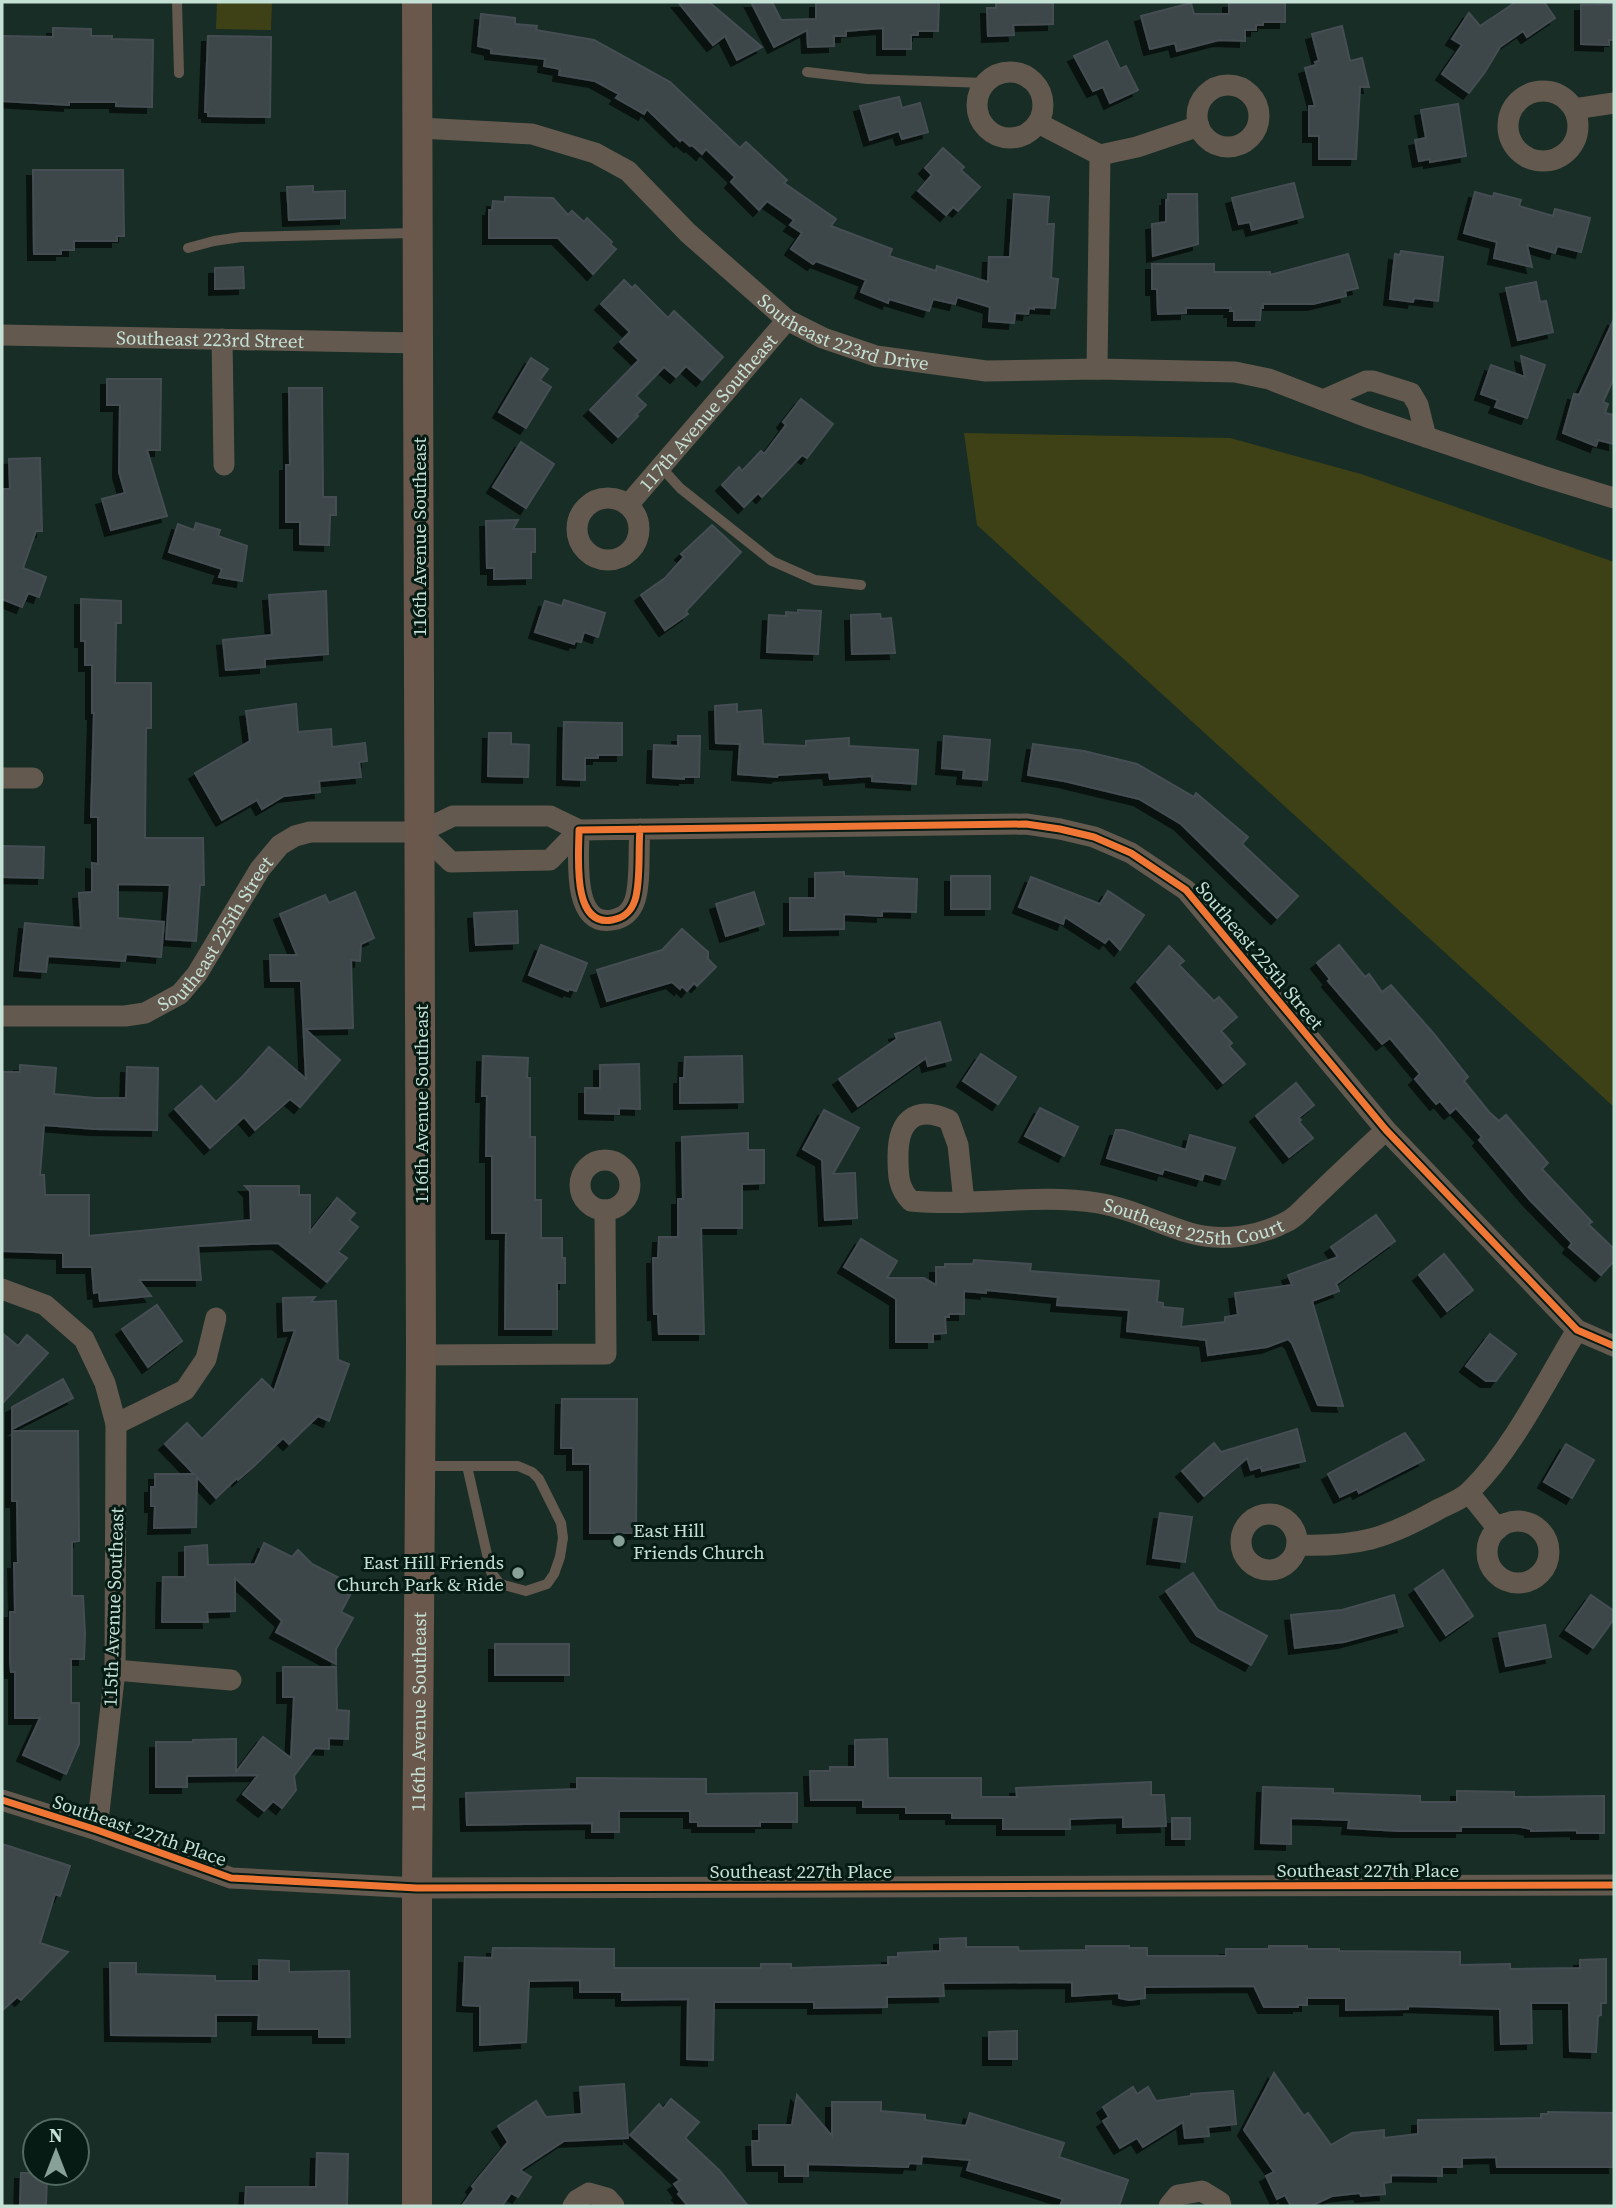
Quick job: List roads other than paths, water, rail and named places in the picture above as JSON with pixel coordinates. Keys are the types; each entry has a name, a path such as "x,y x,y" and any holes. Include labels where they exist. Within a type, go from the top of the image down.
{"main road":[{"name":"116th Avenue Southeast","path":"418,2 421,1355 417,1888 418,2206"}],"street":[{"path":"1015,72 1037,85 1042,97 1043,111 1038,123 1030,132 1018,138 992,134 977,113 976,100 986,83 1002,73 1015,72"},
{"path":"1574,109 1614,103"},
{"path":"1038,123 1100,155 1137,147 1199,126"},
{"name":"Southeast 223rd Drive","path":"419,128 533,134 595,153 628,171 688,233 787,320 822,338 876,356 986,371 1097,369 1235,372 1269,379 1426,437 1614,498"},
{"path":"1097,369 1100,155"},
{"name":"117th Avenue Southeast","path":"628,505 787,320"},
{"name":"Southeast 223rd Street","path":"2,335 418,343"},
{"path":"222,339 224,465"},
{"path":"1323,400 1366,381 1411,393 1418,405 1426,437"},
{"path":"2,778 33,778"},
{"name":"Southeast 225th Street","path":"2,1016 125,1016 145,1013 180,994 197,974 260,869 280,845 295,836 310,832 420,832 453,816 550,816 579,830 1026,824 1060,829 1094,837 1130,853 1186,890 1386,1130 1577,1330"},
{"path":"420,832 451,862 550,860 579,830"},
{"path":"579,830 579,882 583,899 595,918 604,921 625,916 636,899 640,830"},
{"name":"Southeast 225th Court","path":"964,1202 954,1128 949,1120 938,1115 925,1113 914,1116 903,1125 898,1139 899,1183 912,1202 964,1202 1061,1200 1100,1203 1189,1233 1221,1239 1257,1233 1290,1220 1386,1130"},
{"path":"421,1355 606,1354 605,1210"},
{"name":"115th Avenue Southeast","path":"2,1289 45,1305 84,1339 105,1383 117,1424 115,1671 97,1830"},
{"path":"117,1424 185,1390 206,1360 216,1318"},
{"path":"1297,1545 1336,1546 1378,1538 1469,1493 1497,1461 1577,1330 1614,1346"},
{"path":"1469,1493 1498,1529"},
{"path":"115,1671 231,1680"},
{"name":"Southeast 227th Place","path":"2,1800 97,1830 231,1878 417,1888 1614,1885"},
{"path":"1169,2206 1178,2195 1202,2191 1222,2206"},
{"path":"573,2206 577,2200 589,2193 607,2198 614,2206"}],"lane":[{"path":"177,2 179,73"},
{"path":"807,72 867,79 986,83"},
{"path":"188,248 241,237 418,233"},
{"path":"661,467 680,488 772,561 815,580 861,585"},
{"path":"420,1466 467,1466 518,1466 533,1472 561,1523 563,1538 560,1557 547,1584 526,1591 510,1588 500,1584 491,1572 467,1466"}],"place":[{"name":"East Hill Friends Church","path":"619,1541"},
{"name":"East Hill Friends Church Park & Ride","path":"518,1573"}]}
